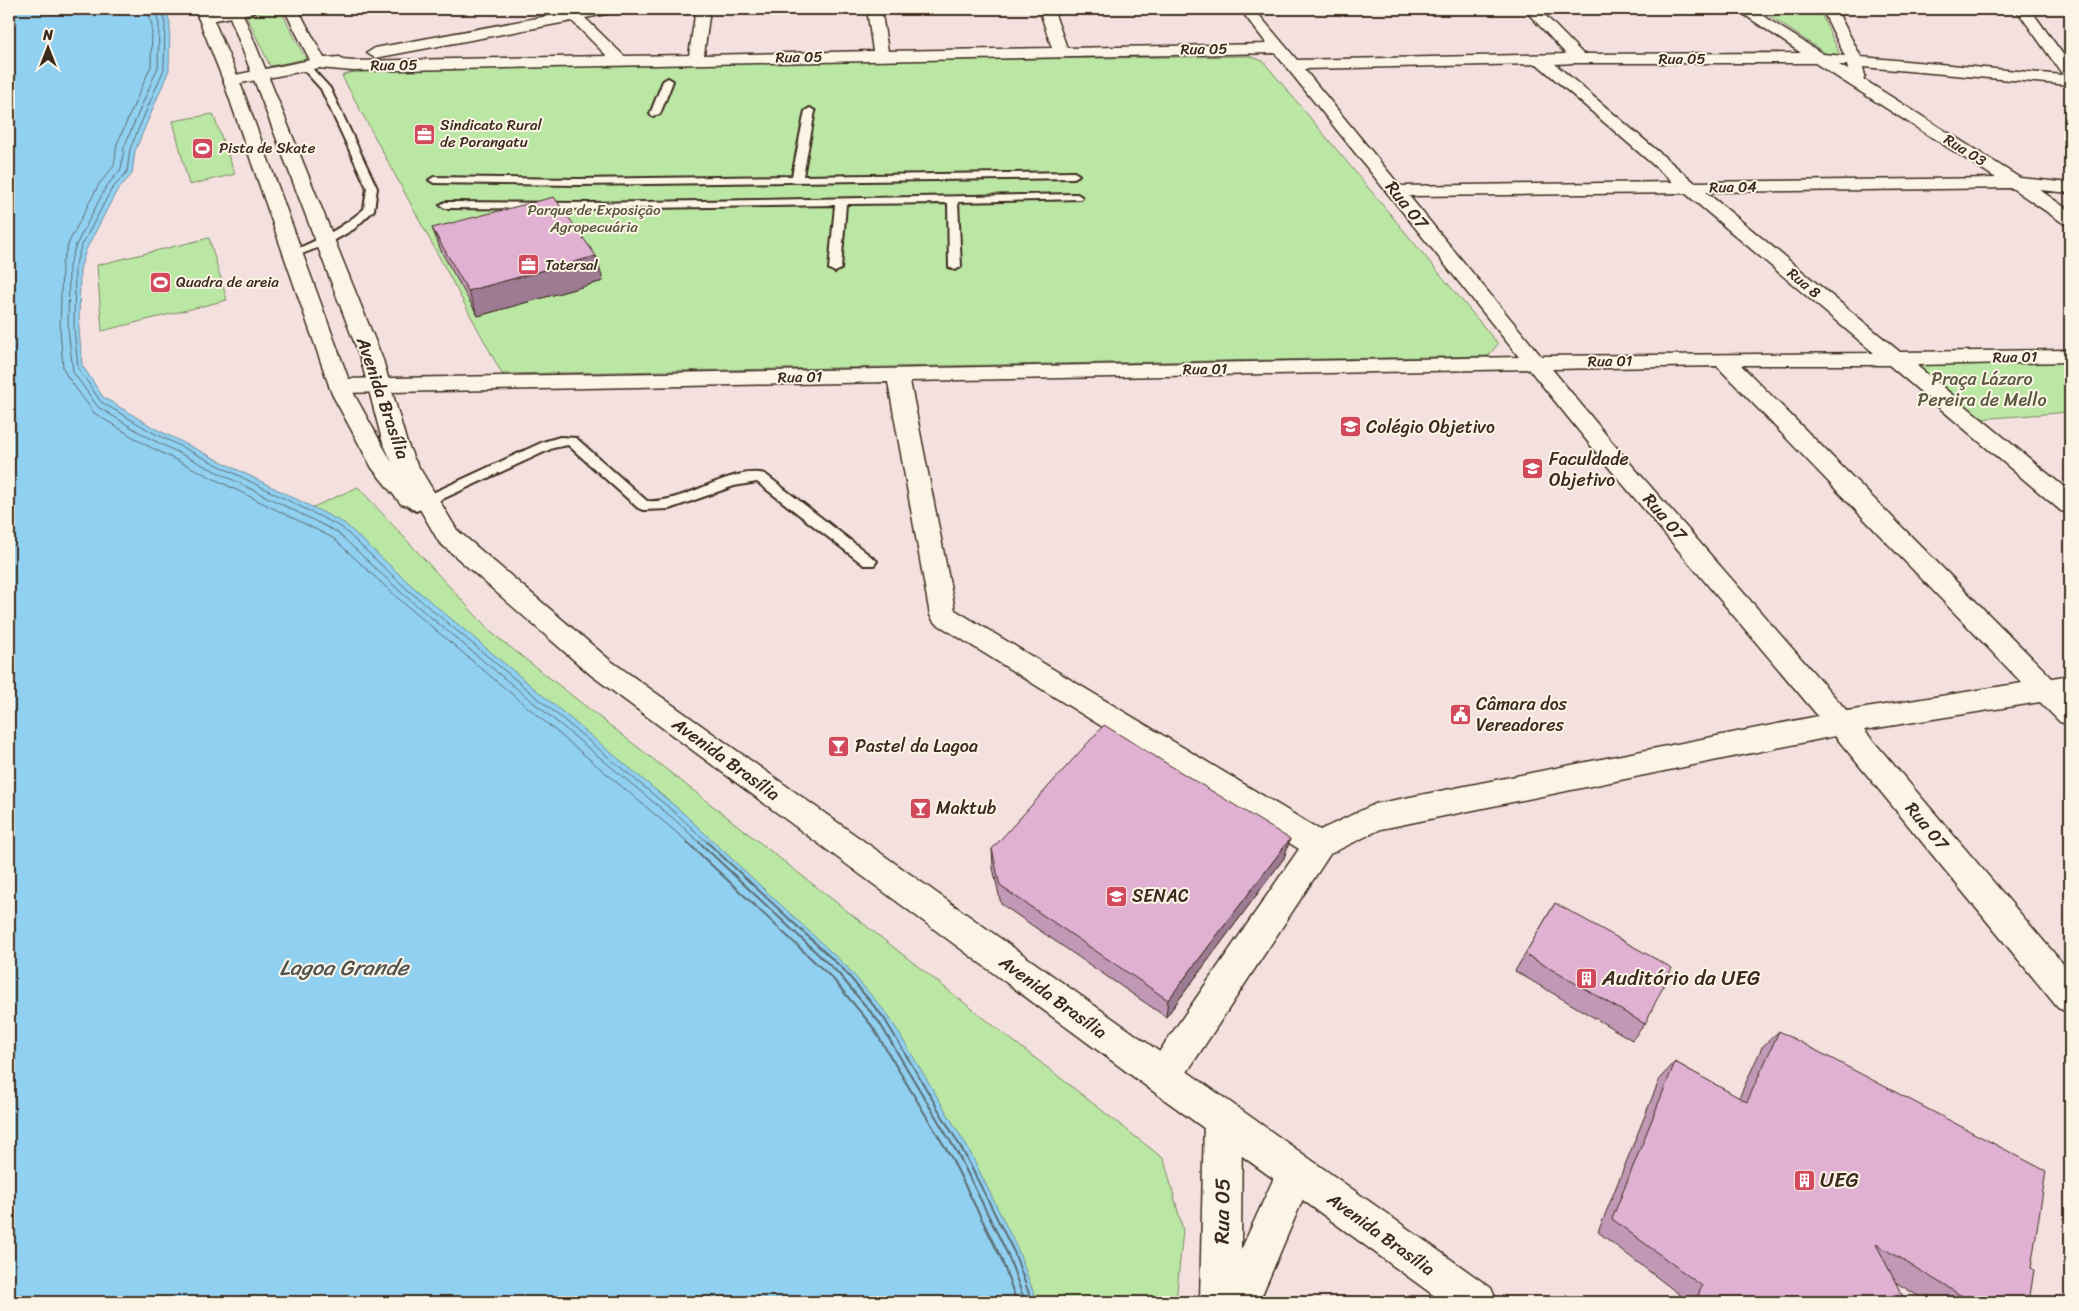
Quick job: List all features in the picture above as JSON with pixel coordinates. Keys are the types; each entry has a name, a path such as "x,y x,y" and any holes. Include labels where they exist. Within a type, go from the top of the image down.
{"street":[{"path":"291,9 312,64"},
{"path":"231,80 571,12 611,9"},
{"path":"696,59 703,9"},
{"path":"874,9 881,55"},
{"path":"1046,9 1061,52"},
{"name":"Rua 07","path":"1247,9 1608,452 1841,724 2070,998"},
{"path":"1532,9 1580,60"},
{"name":"Rua 03","path":"1744,9 1817,58 2017,183 2070,219"},
{"path":"1829,9 1856,60 1858,84"},
{"path":"2023,9 2070,74"},
{"path":"204,13 240,10"},
{"name":"Avenida Brasília","path":"240,10 261,74 372,360 394,440 421,503"},
{"path":"571,12 620,62"},
{"name":"Avenida Brasília","path":"204,13 231,80 342,390 380,463 421,503 448,536 601,668 1162,1077 1477,1302"},
{"name":"Rua 05","path":"312,64 353,66 620,62 1061,52 1580,60 1817,58 2070,80"},
{"name":"Rua 8","path":"1540,59 1690,188 2070,505"},
{"path":"270,190 303,183"},
{"name":"Rua 04","path":"1395,191 2017,183 2070,188"},
{"path":"308,295 343,286"},
{"name":"Rua 01","path":"342,390 379,384 1536,362 2070,356"},
{"path":"1723,359 2059,689 2070,714"},
{"path":"333,365 372,360"},
{"path":"898,375 943,615 1319,845"},
{"path":"1162,1077 1319,845 1375,817 1841,724 2059,689"},
{"name":"Rua 05","path":"1220,1302 1223,1120"},
{"path":"1238,1302 1296,1173"}],"lane":[{"path":"294,254 326,241 350,227 368,210 372,188 312,64"},
{"path":"655,114 668,81"},
{"path":"797,179 810,111"},
{"path":"434,180 578,182 1074,175"},
{"path":"445,205 589,206 1077,197"},
{"path":"953,199 955,267"},
{"path":"835,270 841,201"},
{"path":"421,503 560,441 571,441 643,506 653,508 665,506 723,482 745,477 760,477 869,561"}],"green space":[{"path":"280,9 306,59 270,66 246,15"},
{"path":"1759,9 1819,9 1841,57 1831,57"},
{"name":"Parque de Exposição Agropecuária","path":"1249,56 1263,61 1498,344 1488,356 502,374 342,76 363,68"},
{"name":"Pista de Skate","path":"213,114 235,174 189,185 173,121"},
{"name":"Quadra de areia","path":"209,238 227,300 102,331 97,265"},
{"name":"Praça Lázaro Pereira de Mello","path":"1895,359 2070,359 2070,412 1966,420"},
{"path":"358,487 492,633 1164,1159 1183,1230 1176,1302 990,1302 302,512"}],"water":[{"name":"Lagoa Grande","path":"9,9 166,9 170,23 169,70 135,151 132,174 116,192 86,250 80,269 79,328 82,365 103,397 154,428 344,523 412,586 682,812 846,966 888,1015 968,1148 1018,1250 1037,1302 9,1302"}],"building":[{"path":"554,197 596,256 468,291 432,228"},
{"path":"1104,725 1290,839 1168,1000 1000,886 992,849"},
{"name":"Auditório da UEG","path":"1555,903 1672,968 1645,1024 1525,954"},
{"name":"UEG","path":"1779,1031 2046,1171 2031,1268 2034,1270 2029,1302 1972,1302 1876,1244 1905,1301 1709,1302 1698,1295 1702,1286 1612,1219 1675,1062 1747,1102"}],"place":[{"name":"Sindicato Rural de Porangatu","path":"424,134"},
{"name":"Pista de Skate","path":"203,148"},
{"name":"Tatersal","path":"529,265"},
{"name":"Quadra de areia","path":"160,282"},
{"name":"Colégio Objetivo","path":"1350,427"},
{"name":"Faculdade Objetivo","path":"1533,469"},
{"name":"Câmara dos Vereadores","path":"1460,714"},
{"name":"Pastel da Lagoa","path":"839,746"},
{"name":"Maktub","path":"920,808"},
{"name":"SENAC","path":"1116,896"},
{"name":"Auditório da UEG","path":"1586,978"},
{"name":"UEG","path":"1804,1180"}]}
